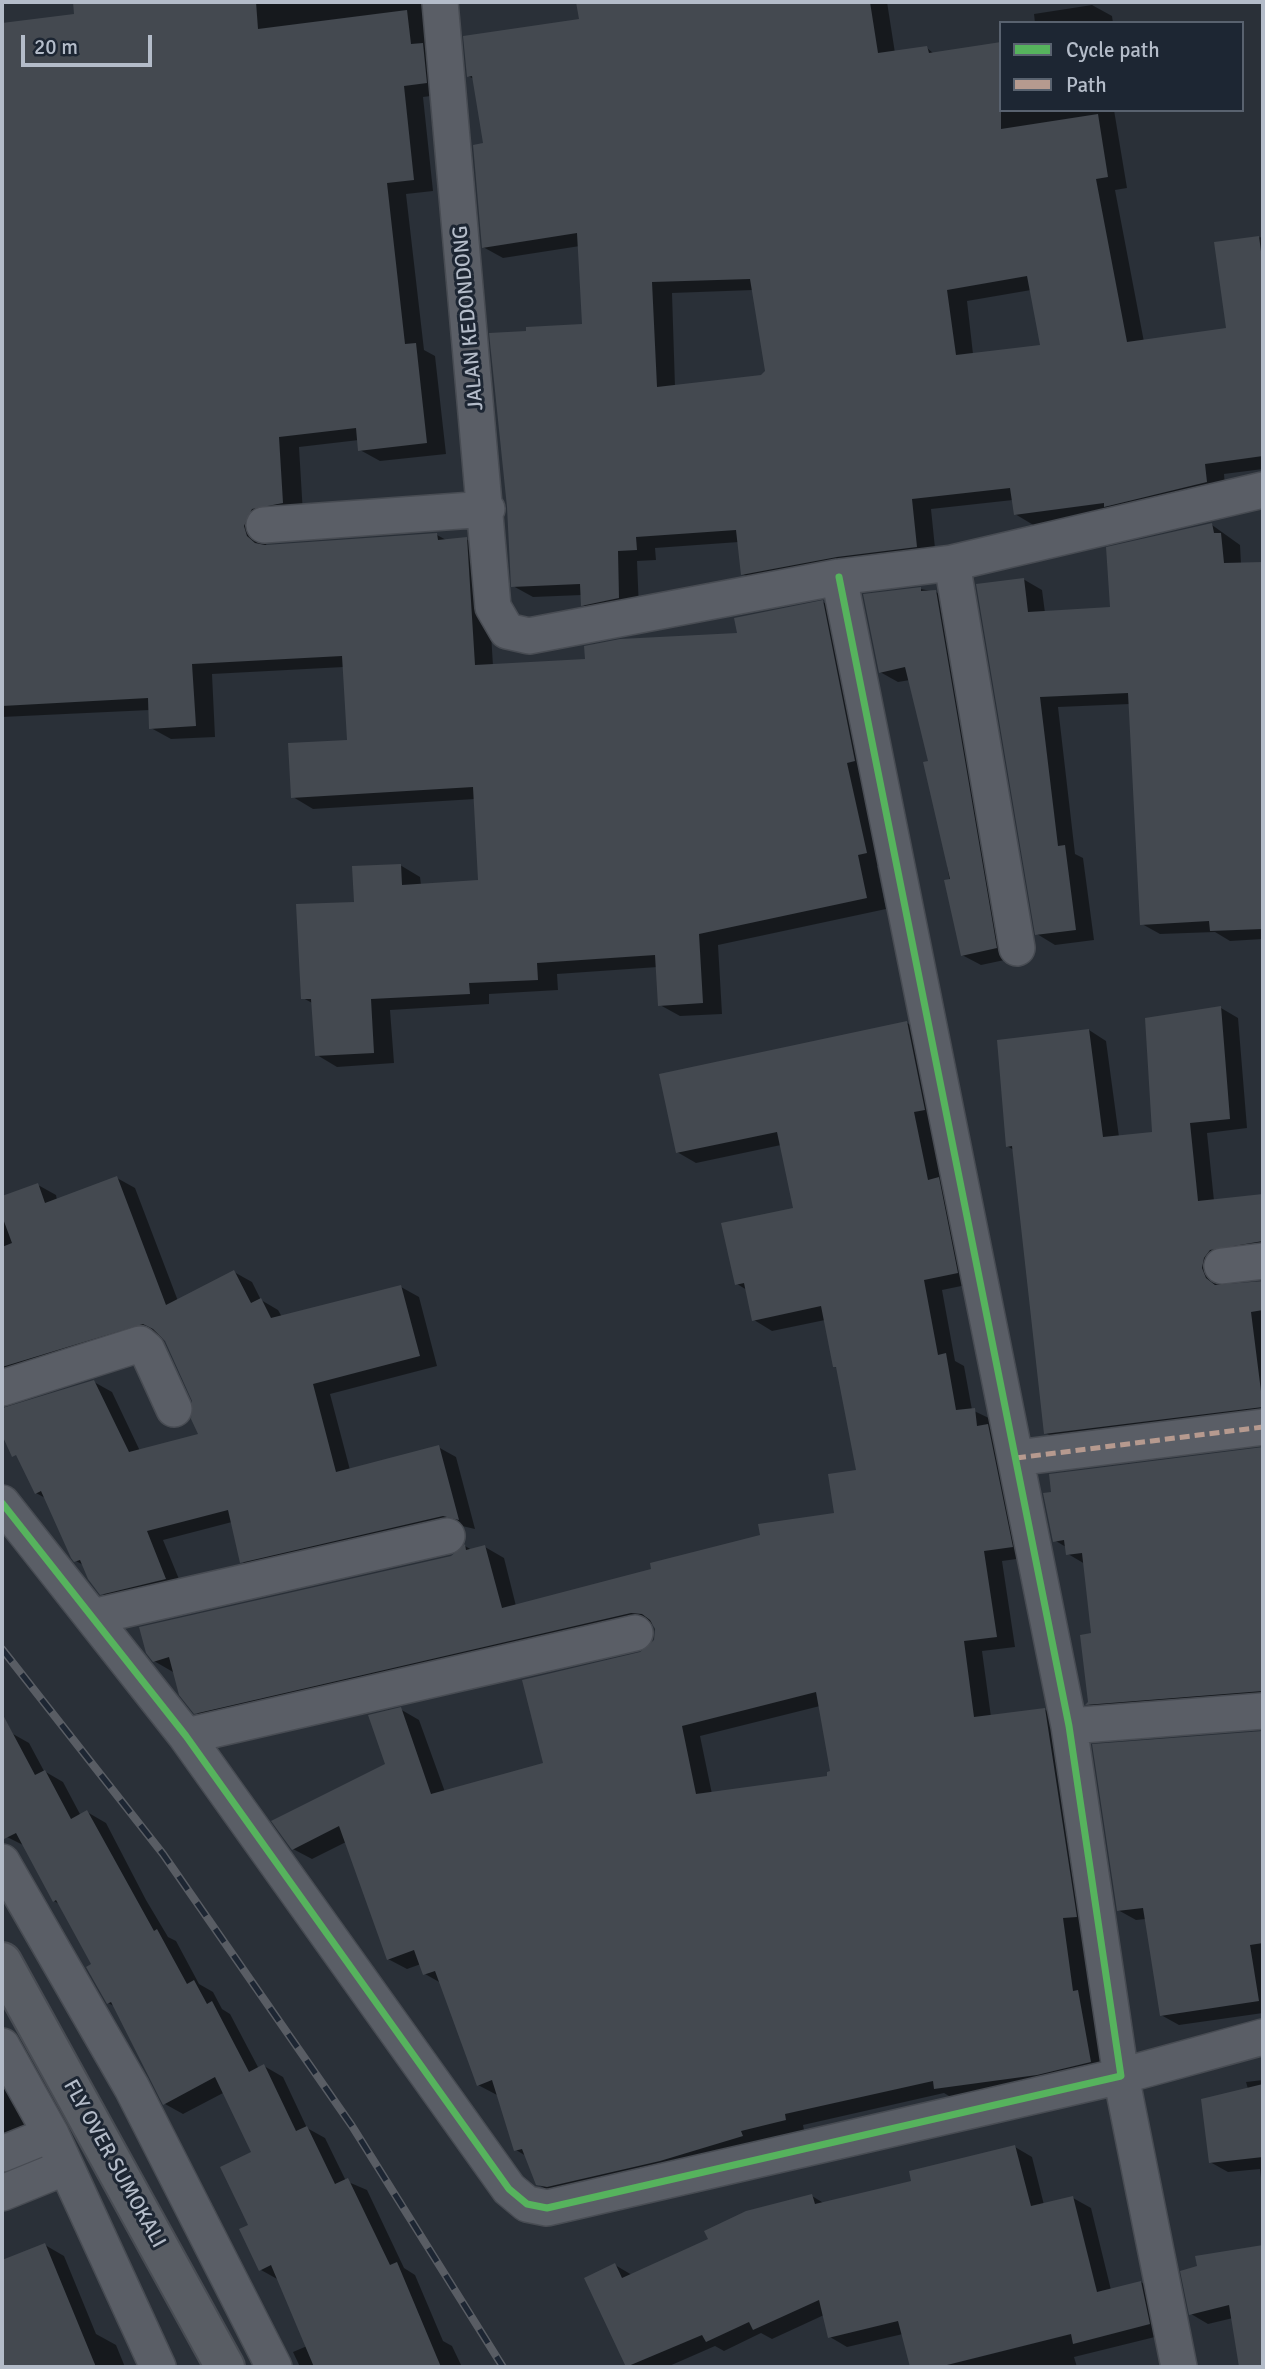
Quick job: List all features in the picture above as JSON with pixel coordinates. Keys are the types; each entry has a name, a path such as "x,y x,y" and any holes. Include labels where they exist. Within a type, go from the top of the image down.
{"main road":[{"name":"FLY OVER SUMOKALI","path":"2,1962 225,2367"}],"street":[{"name":"JALAN KEDONDONG","path":"440,2 494,607 507,631 529,636 839,577"},
{"path":"1179,2367 1121,2076 1069,1726 839,577 952,563 1263,490"},
{"path":"264,525 486,509"},
{"path":"952,563 1017,948"},
{"path":"1222,1266 1263,1261"},
{"path":"2,1388 140,1344 147,1350 174,1409"},
{"path":"1016,1458 1263,1427"},
{"path":"2,1503 186,1736 509,2189 535,2207 547,2208 1121,2076 1263,2037"},
{"path":"92,1617 447,1536"},
{"path":"186,1736 635,1633"},
{"path":"1069,1726 1263,1711"},
{"path":"2,1861 132,2088 274,2367"},
{"path":"2,2046 51,2134 158,2367"},
{"path":"2,2154 51,2134"},
{"path":"2,2193 66,2167"}],"building":[{"path":"73,2 256,2 258,29 407,10 411,44 423,43 427,83 404,86 414,180 387,183 405,344 416,343 427,443 358,451 356,428 279,437 283,503 252,509 244,526 247,536 255,543 265,545 437,533 438,540 467,537 475,665 585,659 584,646 620,639 737,633 734,618 823,600 855,761 847,763 867,853 858,855 867,898 699,934 703,1003 658,1006 655,955 537,963 538,980 469,983 470,994 371,999 374,1053 315,1056 311,999 301,999 296,904 354,902 352,866 401,864 402,885 478,880 473,787 291,798 288,743 347,740 342,656 192,664 196,726 149,729 148,698 2,706 2,23 74,14"},
{"path":"576,2 870,2 878,53 927,46 929,53 999,42 1001,129 1098,114 1108,177 1096,179 1127,342 1226,328 1214,242 1259,236 1263,267 1263,456 1205,464 1207,482 1104,507 1104,503 1014,515 1010,488 912,499 917,547 837,557 741,575 736,530 636,537 637,550 618,551 619,598 581,606 580,584 511,587 507,507 489,333 526,331 526,327 582,324 577,233 482,248 473,145 483,143 472,76 467,77 463,36 579,19","holes":["1027,276 1040,345 956,355 947,290","750,279 765,371 761,375 657,387 652,282"]},
{"path":"1212,523 1214,533 1221,533 1224,563 1263,562 1263,929 1210,931 1209,921 1140,925 1128,693 1040,697 1058,846 1065,845 1076,930 1035,935 976,584 1024,578 1028,612 1110,607 1106,547"},
{"path":"921,587 921,591 936,590 997,948 961,956 944,880 950,879 923,762 928,761 905,667 879,673 863,594"},
{"path":"1221,1006 1230,1119 1190,1123 1198,1201 1263,1194 1263,1241 1210,1250 1204,1258 1202,1268 1206,1278 1215,1285 1263,1281 1263,1310 1251,1312 1263,1407 1044,1434 1012,1146 1006,1147 997,1040 1089,1029 1103,1137 1152,1132 1145,1018"},
{"path":"907,1021 925,1110 914,1112 928,1180 939,1177 958,1273 924,1280 938,1355 946,1353 956,1410 975,1408 977,1426 988,1424 1013,1547 984,1551 997,1637 964,1641 974,1717 1045,1708 1077,1917 1063,1918 1073,1991 1078,1990 1091,2062 1037,2075 934,2089 933,2081 785,2114 786,2120 741,2131 743,2136 660,2161 547,2187 536,2185 522,2149 514,2151 492,2080 477,2086 435,1971 423,1975 414,1950 387,1960 339,1826 292,1850 271,1821 385,1764 368,1715 401,1707 431,1794 543,1763 522,1680 640,1652 654,1640 655,1629 650,1620 642,1614 631,1613 194,1714 179,1695 169,1657 153,1662 146,1653 139,1627 451,1556 465,1544 466,1550 485,1545 502,1608 651,1569 650,1563 760,1535 758,1524 834,1513 828,1474 856,1470 821,1306 752,1321 744,1283 735,1285 721,1223 793,1208 777,1132 676,1153 659,1074","holes":["816,1692 830,1771 827,1776 696,1794 682,1726"]},
{"path":"117,1176 166,1305 234,1270 251,1303 261,1298 271,1318 401,1285 420,1356 313,1384 336,1472 439,1445 459,1520 443,1516 240,1563 228,1510 147,1531 166,1579 100,1595 88,1579 80,1560 74,1562 71,1558 41,1491 35,1494 16,1455 12,1457 2,1435 2,1408 94,1380 129,1452 198,1434 191,1419 192,1401 165,1341 153,1329 143,1324 2,1367 2,1247 12,1243 2,1216 2,1196 38,1183 45,1203"},
{"path":"1263,1447 1263,1691 1085,1705 1088,1702 1080,1635 1091,1633 1082,1553 1066,1555 1064,1540 1053,1542 1043,1493 1051,1492 1049,1474"},
{"path":"2,1713 35,1775 45,1770 71,1819 87,1810 154,1931 157,1929 187,1984 194,1980 207,2004 212,2001 249,2072 264,2064 296,2131 307,2126 335,2184 348,2178 390,2265 397,2262 441,2367 314,2367 271,2265 259,2271 239,2229 248,2225 220,2167 251,2152 215,2077 163,2105 111,2002 107,2004 86,1967 91,1964 56,1900 53,1902 16,1833 2,1840"},
{"path":"1263,1731 1263,1943 1250,1945 1259,2001 1160,2016 1143,1908 1117,1911 1092,1744"},
{"path":"1263,2084 1263,2157 1209,2163 1201,2099"},
{"path":"1015,2145 1031,2206 1073,2196 1097,2292 1141,2281 1150,2324 1073,2344 1071,2334 939,2367 910,2367 898,2321 828,2338 819,2300 753,2330 749,2322 706,2342 702,2335 626,2367 584,2278 615,2263 622,2278 708,2239 704,2231 746,2211 812,2194 815,2204 911,2181 909,2171"},
{"path":"45,2243 96,2367 2,2367 2,2260"},
{"path":"1263,2245 1263,2367 1239,2367 1229,2305 1189,2315 1180,2271 1197,2266 1195,2256"}],"railway":[{"path":"2,1649 163,1854 352,2126 503,2367"}],"marked path":[{"path":"1016,1458 1263,1427"}],"cycle path":[{"path":"2,1503 186,1736 509,2189 527,2204 547,2208 1121,2076 1069,1726 839,577"}]}
